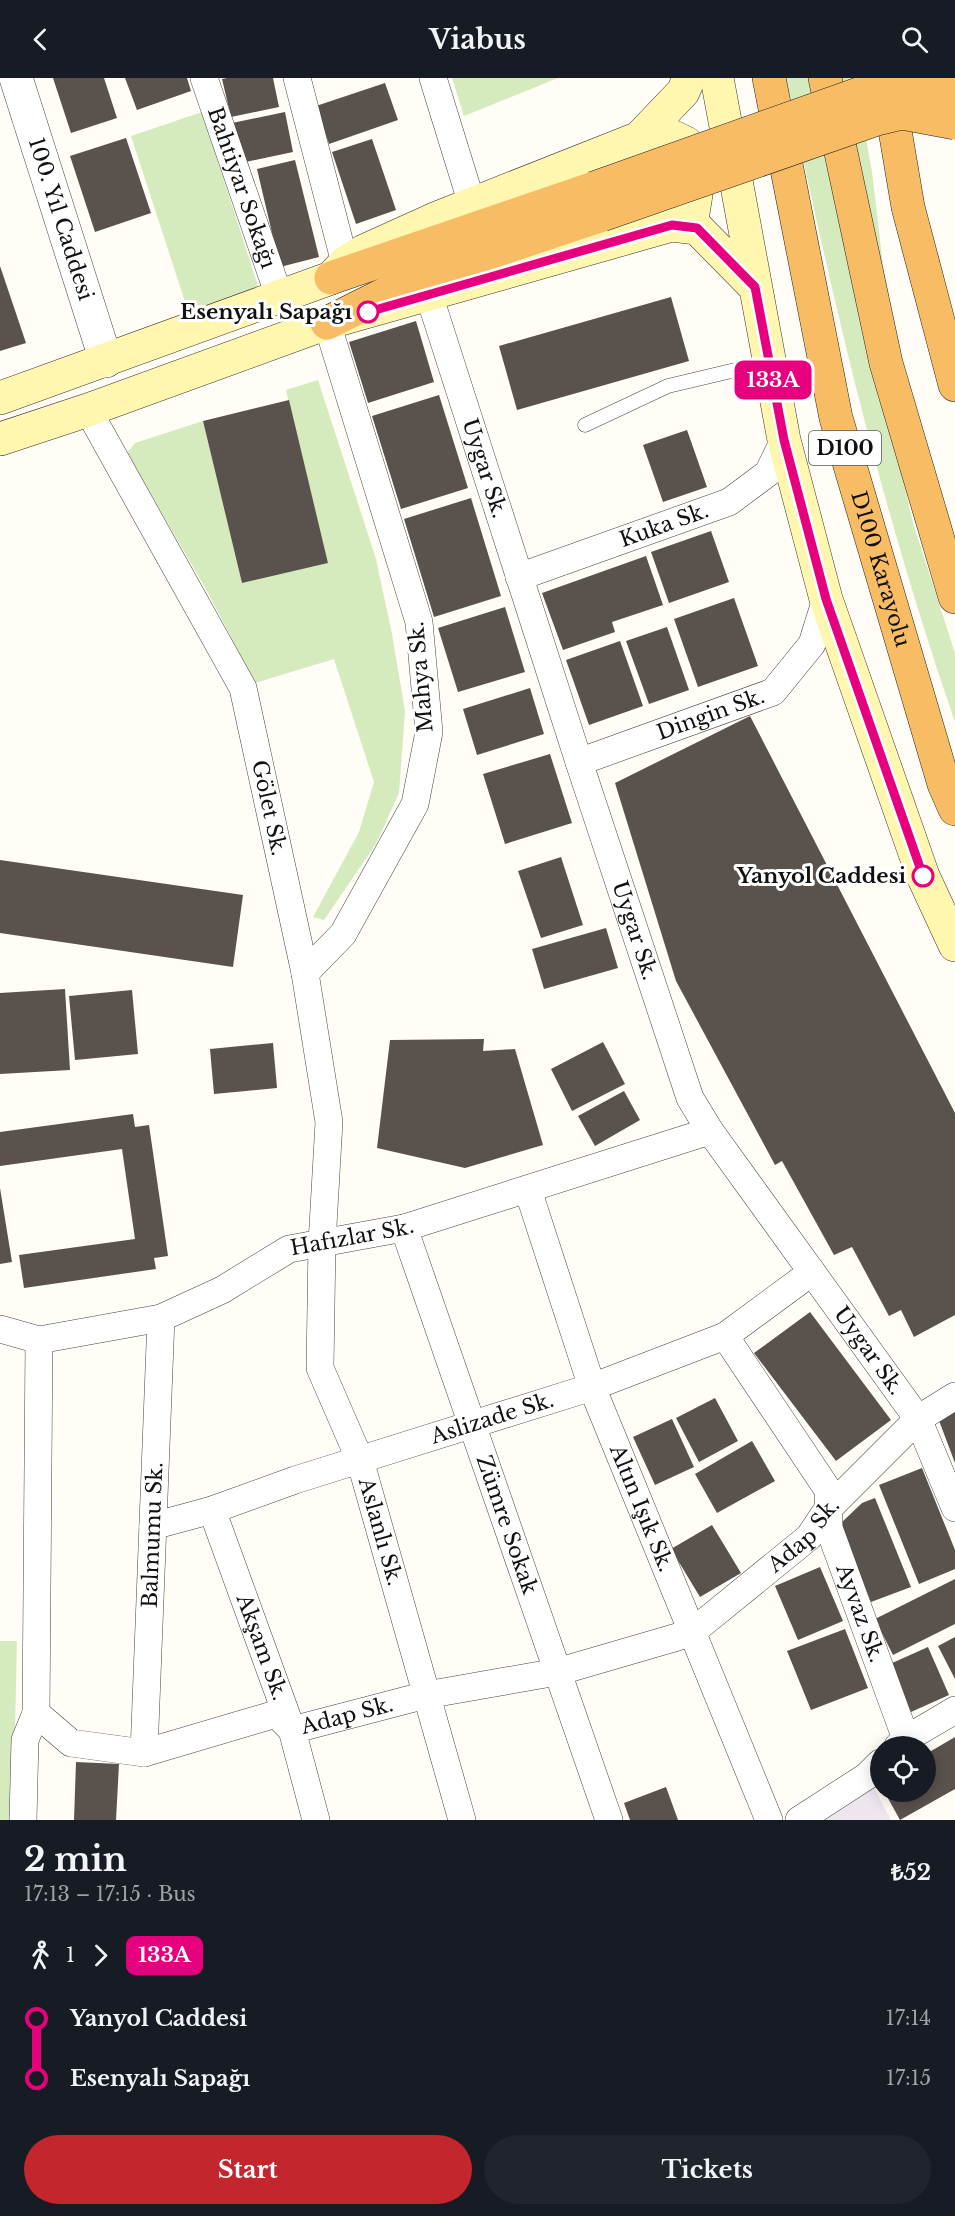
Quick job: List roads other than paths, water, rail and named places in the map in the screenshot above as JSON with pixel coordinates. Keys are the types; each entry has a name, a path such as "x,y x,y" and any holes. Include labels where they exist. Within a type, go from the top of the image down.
{"highway":[{"name":"D100 Karayolu","path":"769,78 836,418 944,784 955,808"},
{"name":"D100","path":"825,78 886,363 955,597"},
{"path":"886,78 908,207 955,385"},
{"path":"327,323 423,275 867,91 889,86 911,86 946,88 955,91"},
{"path":"338,271 598,202 902,113 955,123"},
{"path":"908,207 955,297"}],"main road":[{"path":"639,138 683,92 689,78"},
{"path":"717,78 784,440 826,599 923,876 955,945"},
{"path":"0,399 279,296 338,271 364,251 472,204 639,138 665,133 686,143 699,176 693,213 672,225 327,323 88,410 0,439"},
{"path":"672,225 697,228 755,287"}],"street":[{"name":"100. Yıl Caddesi","path":"16,78 106,361"},
{"name":"Bahtiyar Sokağı","path":"204,78 279,296"},
{"path":"297,78 338,271"},
{"path":"433,78 472,204"},
{"name":"Uygar Sk.","path":"429,295 690,1098 710,1131 918,1419 955,1508"},
{"name":"Mahya Sk.","path":"305,973 343,934 415,804 429,732 419,622 327,323"},
{"name":"Gölet Sk.","path":"88,410 243,688 305,973 329,1122 322,1243"},
{"name":"Kuka Sk.","path":"519,577 729,502 768,473 784,440"},
{"name":"Dingin Sk.","path":"579,762 772,692 812,644 826,599"},
{"name":"Hafızlar Sk.","path":"0,1329 39,1340 161,1318 222,1290 289,1249 404,1228 710,1131"},
{"name":"Altın Işık Sk.","path":"528,1190 592,1388 769,1820"},
{"name":"Zümre Sokak","path":"404,1228 609,1820"},
{"name":"Aslanlı Sk.","path":"322,1243 320,1368 360,1460 462,1820"},
{"name":"Aslizade Sk.","path":"153,1526 212,1510 295,1480 592,1388 725,1336 812,1272"},
{"name":"Balmumu Sk.","path":"144,1753 161,1318"},
{"name":"Ayvaz Sk.","path":"725,1336 828,1490 829,1528 900,1736"},
{"path":"23,1820 25,1740 36,1713 39,1340"},
{"name":"Adap Sk.","path":"36,1713 70,1743 144,1753 276,1714 292,1730 426,1695 557,1672 691,1633 808,1537 828,1510 918,1419 955,1396"},
{"name":"Akşam Sk.","path":"212,1510 292,1730 316,1820"},
{"path":"912,1736 955,1710"},
{"path":"799,1820 870,1773"}],"lane":[{"path":"585,425 668,386 769,362"}],"place":[{"name":"Esenyalı Sapağı","path":"368,312"},
{"name":"Yanyol Caddesi","path":"923,876"}]}
